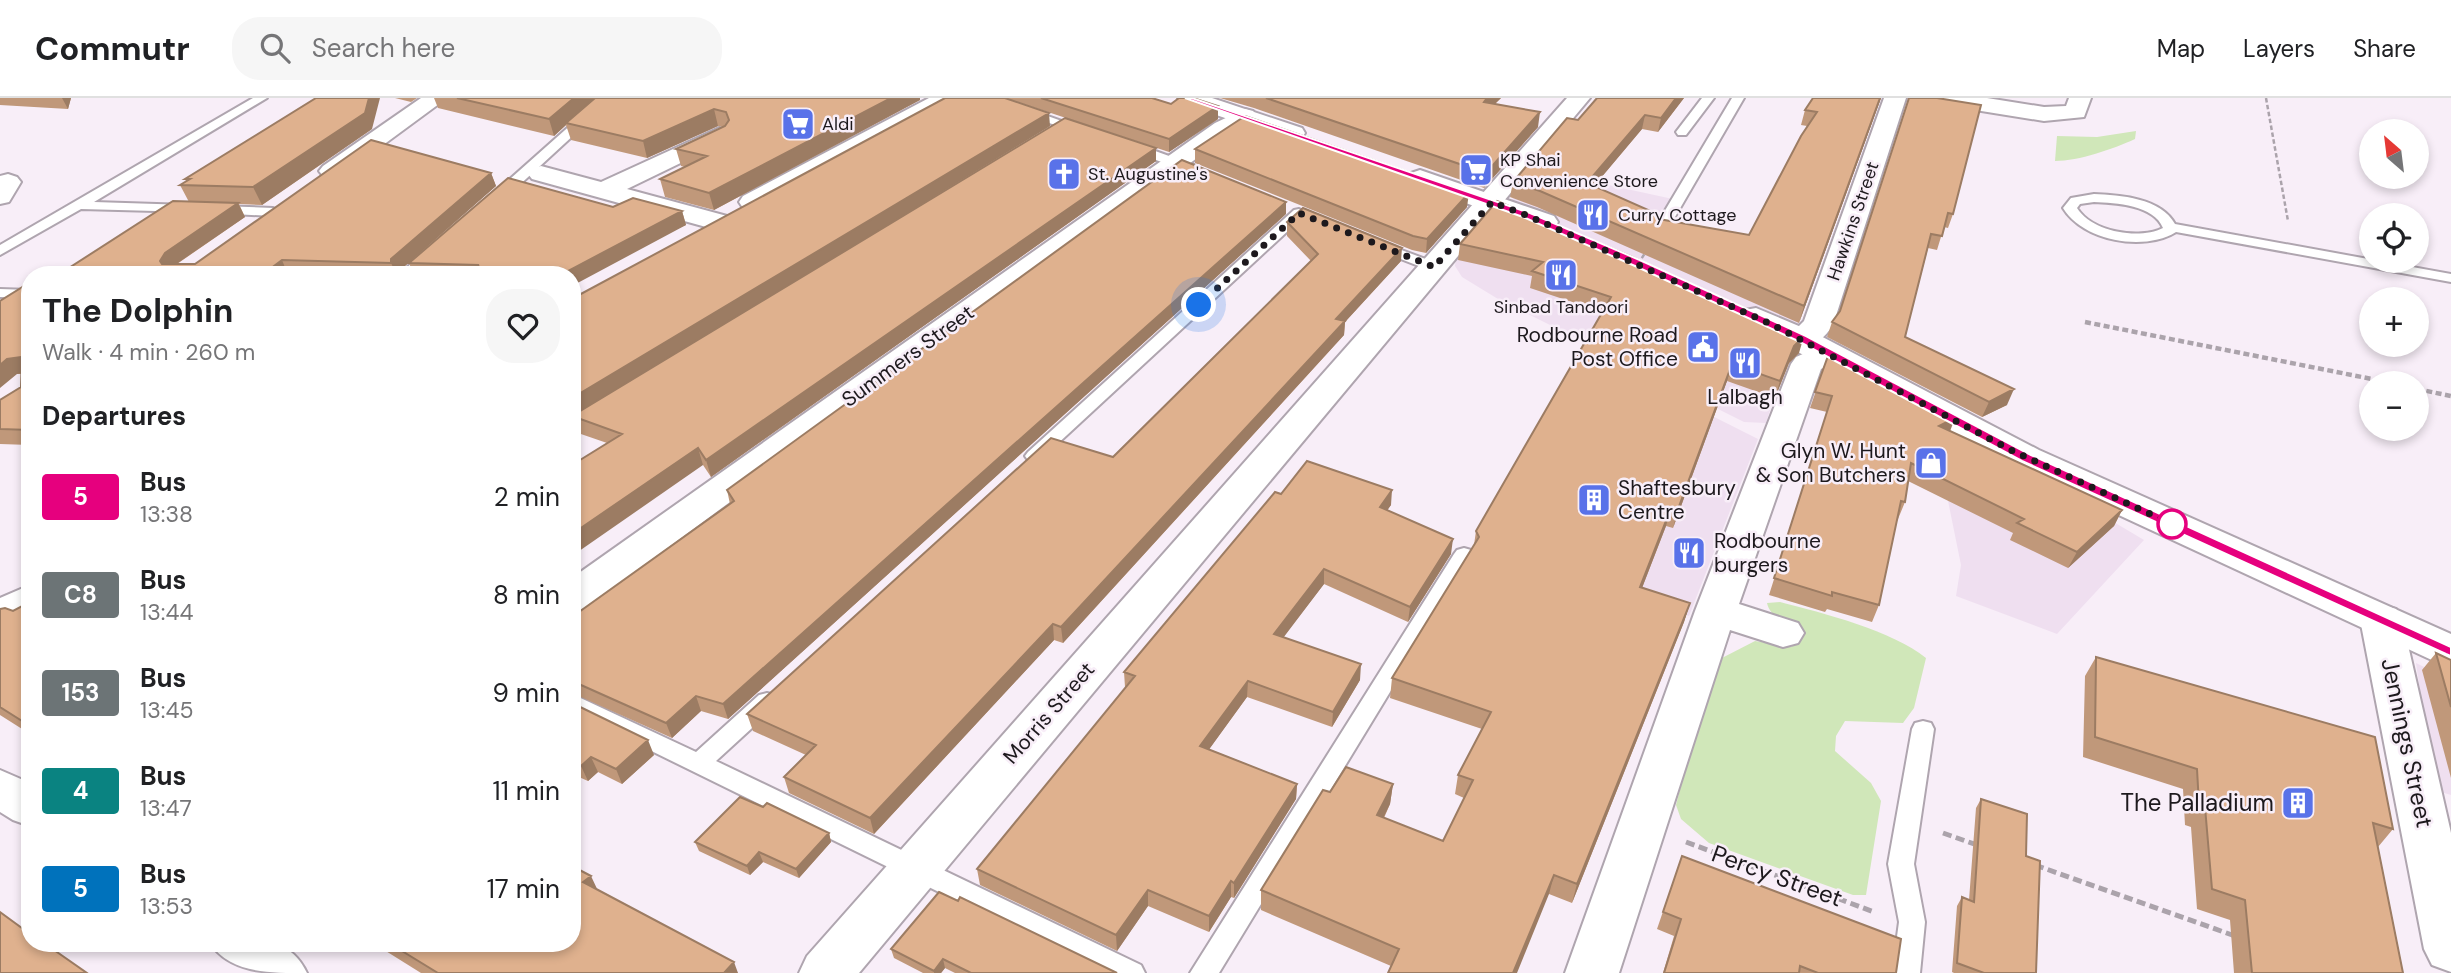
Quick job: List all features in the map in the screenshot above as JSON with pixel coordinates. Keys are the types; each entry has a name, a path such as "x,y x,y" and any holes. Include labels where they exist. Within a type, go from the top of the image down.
{"street":[{"path":"317,182 436,98"},
{"path":"681,241 946,98"},
{"path":"1189,98 1323,144"},
{"name":"Morris Street","path":"826,973 950,828 1279,455 1434,267 1579,98"},
{"path":"1944,98 2056,116 2076,112 2080,98"},
{"name":"Hawkins Street","path":"1815,346 1818,325 1901,99"},
{"name":"Summers Street","path":"581,592 1188,167 1245,116"},
{"path":"603,191 719,135"},
{"path":"1388,167 1492,202 1576,236"},
{"path":"541,174 717,222"},
{"path":"240,236 295,197"},
{"path":"1729,305 1815,346 2026,458 2451,651"},
{"path":"1592,973 1710,629 1815,346"},
{"path":"0,615 21,604"},
{"name":"Jennings Street","path":"2381,619 2451,949"},
{"path":"1710,629 1783,633"},
{"path":"0,788 21,801"},
{"path":"249,952 279,973"}],"lane":[{"path":"0,251 261,98"},
{"path":"484,208 608,98"},
{"path":"986,98 1059,129 1090,133"},
{"path":"1682,132 1708,98"},
{"path":"1661,229 1738,98"},
{"path":"1115,141 1188,167"},
{"path":"2171,226 2168,232 2154,237 2117,235 2082,222 2073,215 2070,208 2074,202 2087,198 2123,201 2160,214 2171,226 2451,278"},
{"path":"78,205 273,212"},
{"path":"1025,465 1299,213"},
{"path":"1362,239 1434,267"},
{"path":"416,266 445,241"},
{"path":"0,293 21,294"},
{"path":"1204,973 1464,554"},
{"path":"699,763 780,688"},
{"path":"581,706 1131,973"},
{"path":"1906,973 1912,926 1901,864 1923,729"}],"path":[{"path":"2266,98 2290,230"},
{"path":"2085,322 2359,376"},
{"path":"2429,391 2451,396"},
{"path":"1909,821 1987,848"},
{"name":"Percy Street","path":"1642,826 1912,926"},
{"path":"2027,862 2249,941"}],"shaded area":[{"path":"1544,171 1682,201 1666,233 1817,265 1766,423 1744,422 1498,299 1462,277 1455,266 1456,258 1492,217"},
{"path":"1587,353 1758,439 1689,616 1472,549"},
{"path":"1945,486 2107,518 2144,540 2057,634 1956,596 1961,565"},
{"path":"2416,663 2451,680 2451,795 2434,790"}],"green space":[{"path":"2136,131 2135,139 2117,147 2085,157 2055,161 2057,136 2097,137"},
{"path":"1780,602 1877,631 1926,658 1914,708 1903,723 1845,721 1836,736 1835,751 1871,783 1881,801 1866,895 1853,895 1709,843 1681,819 1676,805 1708,682 1720,659 1755,641 1792,647 1796,626 1774,615 1767,603"}],"building":[{"path":"316,98 369,98 365,113 253,187 180,185 190,179 185,179"},
{"path":"457,98 574,98 549,119"},
{"path":"595,98 891,98 709,193 660,179 707,156 676,149 725,126 729,120 726,112 714,109 643,141 566,123"},
{"path":"945,98 1005,98 1049,113 581,393 581,294"},
{"path":"1041,98 1152,98 1171,104 1179,98 1193,98 1218,106 1169,139"},
{"path":"1266,98 1487,98 1484,102 1540,112 1486,173"},
{"path":"1597,98 1676,98 1661,118 1645,115 1587,183 1655,213 1659,219 1749,235 1801,136 1817,112 1805,110 1813,98 1880,98 1804,306 1540,191 1513,182 1567,118 1578,120"},
{"path":"1909,98 1937,98 1981,105 1953,214 1948,213 1942,236 1931,234 1905,337 2014,389 1989,402 1832,322 1840,311"},
{"path":"1245,116 1469,193 1427,239 1413,236 1195,149"},
{"path":"1065,118 1156,148 706,460 698,448 581,528 581,459 622,434 581,419 581,411"},
{"path":"371,140 491,173 391,259 391,263 282,260 274,266 72,266 173,201 238,203 165,253 160,261 162,264 195,264"},
{"path":"1182,160 1286,202 723,704 696,696 666,723 581,685 581,611 734,501 727,490"},
{"path":"508,178 613,207 633,198 682,211 577,266 409,263"},
{"path":"1497,201 1630,256 1804,336 1794,346 1780,381 1732,364 1678,509 1671,508 1640,587 1690,603 1577,884 1554,875 1513,973 1388,973 1399,949 1261,890 1323,790 1330,792 1346,767 1393,784 1377,815 1443,841 1473,780 1458,775 1491,712 1392,678 1479,537 1476,531 1611,297 1532,271 1543,262 1460,244"},
{"path":"1303,208 1402,248 1336,319 1345,321 1061,627 1053,624 870,818 784,777 816,745 747,714 1051,438 1113,457 1318,254 1287,222"},
{"path":"21,288 21,357 7,359 0,365 0,301"},
{"path":"1833,353 1955,418 1939,426 2122,510 2077,552 2017,523 2024,519 1911,463 1905,502 1901,501 1879,605 1832,592 1832,596 1774,578 1832,396 1815,392 1828,356"},
{"path":"21,387 21,430 0,429 0,400"},
{"path":"1307,461 1392,490 1380,507 1453,539 1410,607 1324,569 1274,634 1361,664 1333,712 1248,681 1200,746 1297,784 1234,883 1231,881 1209,916 1148,890 1116,935 977,869 1135,676 1124,672 1275,492 1281,494"},
{"path":"21,607 21,720 0,707 0,609 13,611"},
{"path":"2436,653 2451,660 2451,707"},
{"path":"2096,657 2375,737 2393,829 2373,823 2403,973 2252,973 2245,900 2212,889 2205,807 2199,805 2197,769 2095,737"},
{"path":"581,707 648,740 616,769 591,757 581,766"},
{"path":"740,797 763,807 767,803 829,833 796,869 759,852 747,866 695,842"},
{"path":"1981,799 2027,814 2026,856 2040,861 2036,973 1984,973 1957,963 1962,897 1974,902"},
{"path":"1682,856 1901,939 1896,973 1818,973 1800,966 1799,973 1664,973 1681,919 1663,912"},
{"path":"581,871 591,876 583,882 734,962 724,973 438,973 404,952 581,952"},
{"path":"939,892 958,901 960,897 1117,973 971,973 943,959 934,971 891,949"},
{"path":"0,912 21,927 21,952 57,952 87,973 0,973"}],"bus line":[{"name":"5","path":"1189,98 1492,202 1638,264 1802,339 2026,458 2451,651"}],"place":[{"name":"Aldi","path":"798,124"},
{"name":"KP Shai Convenience Store","path":"1476,170"},
{"name":"St. Augustine's","path":"1064,174"},
{"name":"Curry Cottage","path":"1593,215"},
{"name":"Sinbad Tandoori","path":"1561,275"},
{"name":"Rodbourne Road Post Office","path":"1703,347"},
{"name":"Lalbagh","path":"1745,363"},
{"name":"Glyn W. Hunt & Son Butchers","path":"1931,463"},
{"name":"Shaftesbury Centre","path":"1594,500"},
{"name":"Rodbourne burgers","path":"1689,553"},
{"name":"The Palladium","path":"2298,803"}],"route":[{"path":"1199,305 1299,213 1434,267 1492,202 1771,324 2013,451 2179,527 2172,524"}]}
